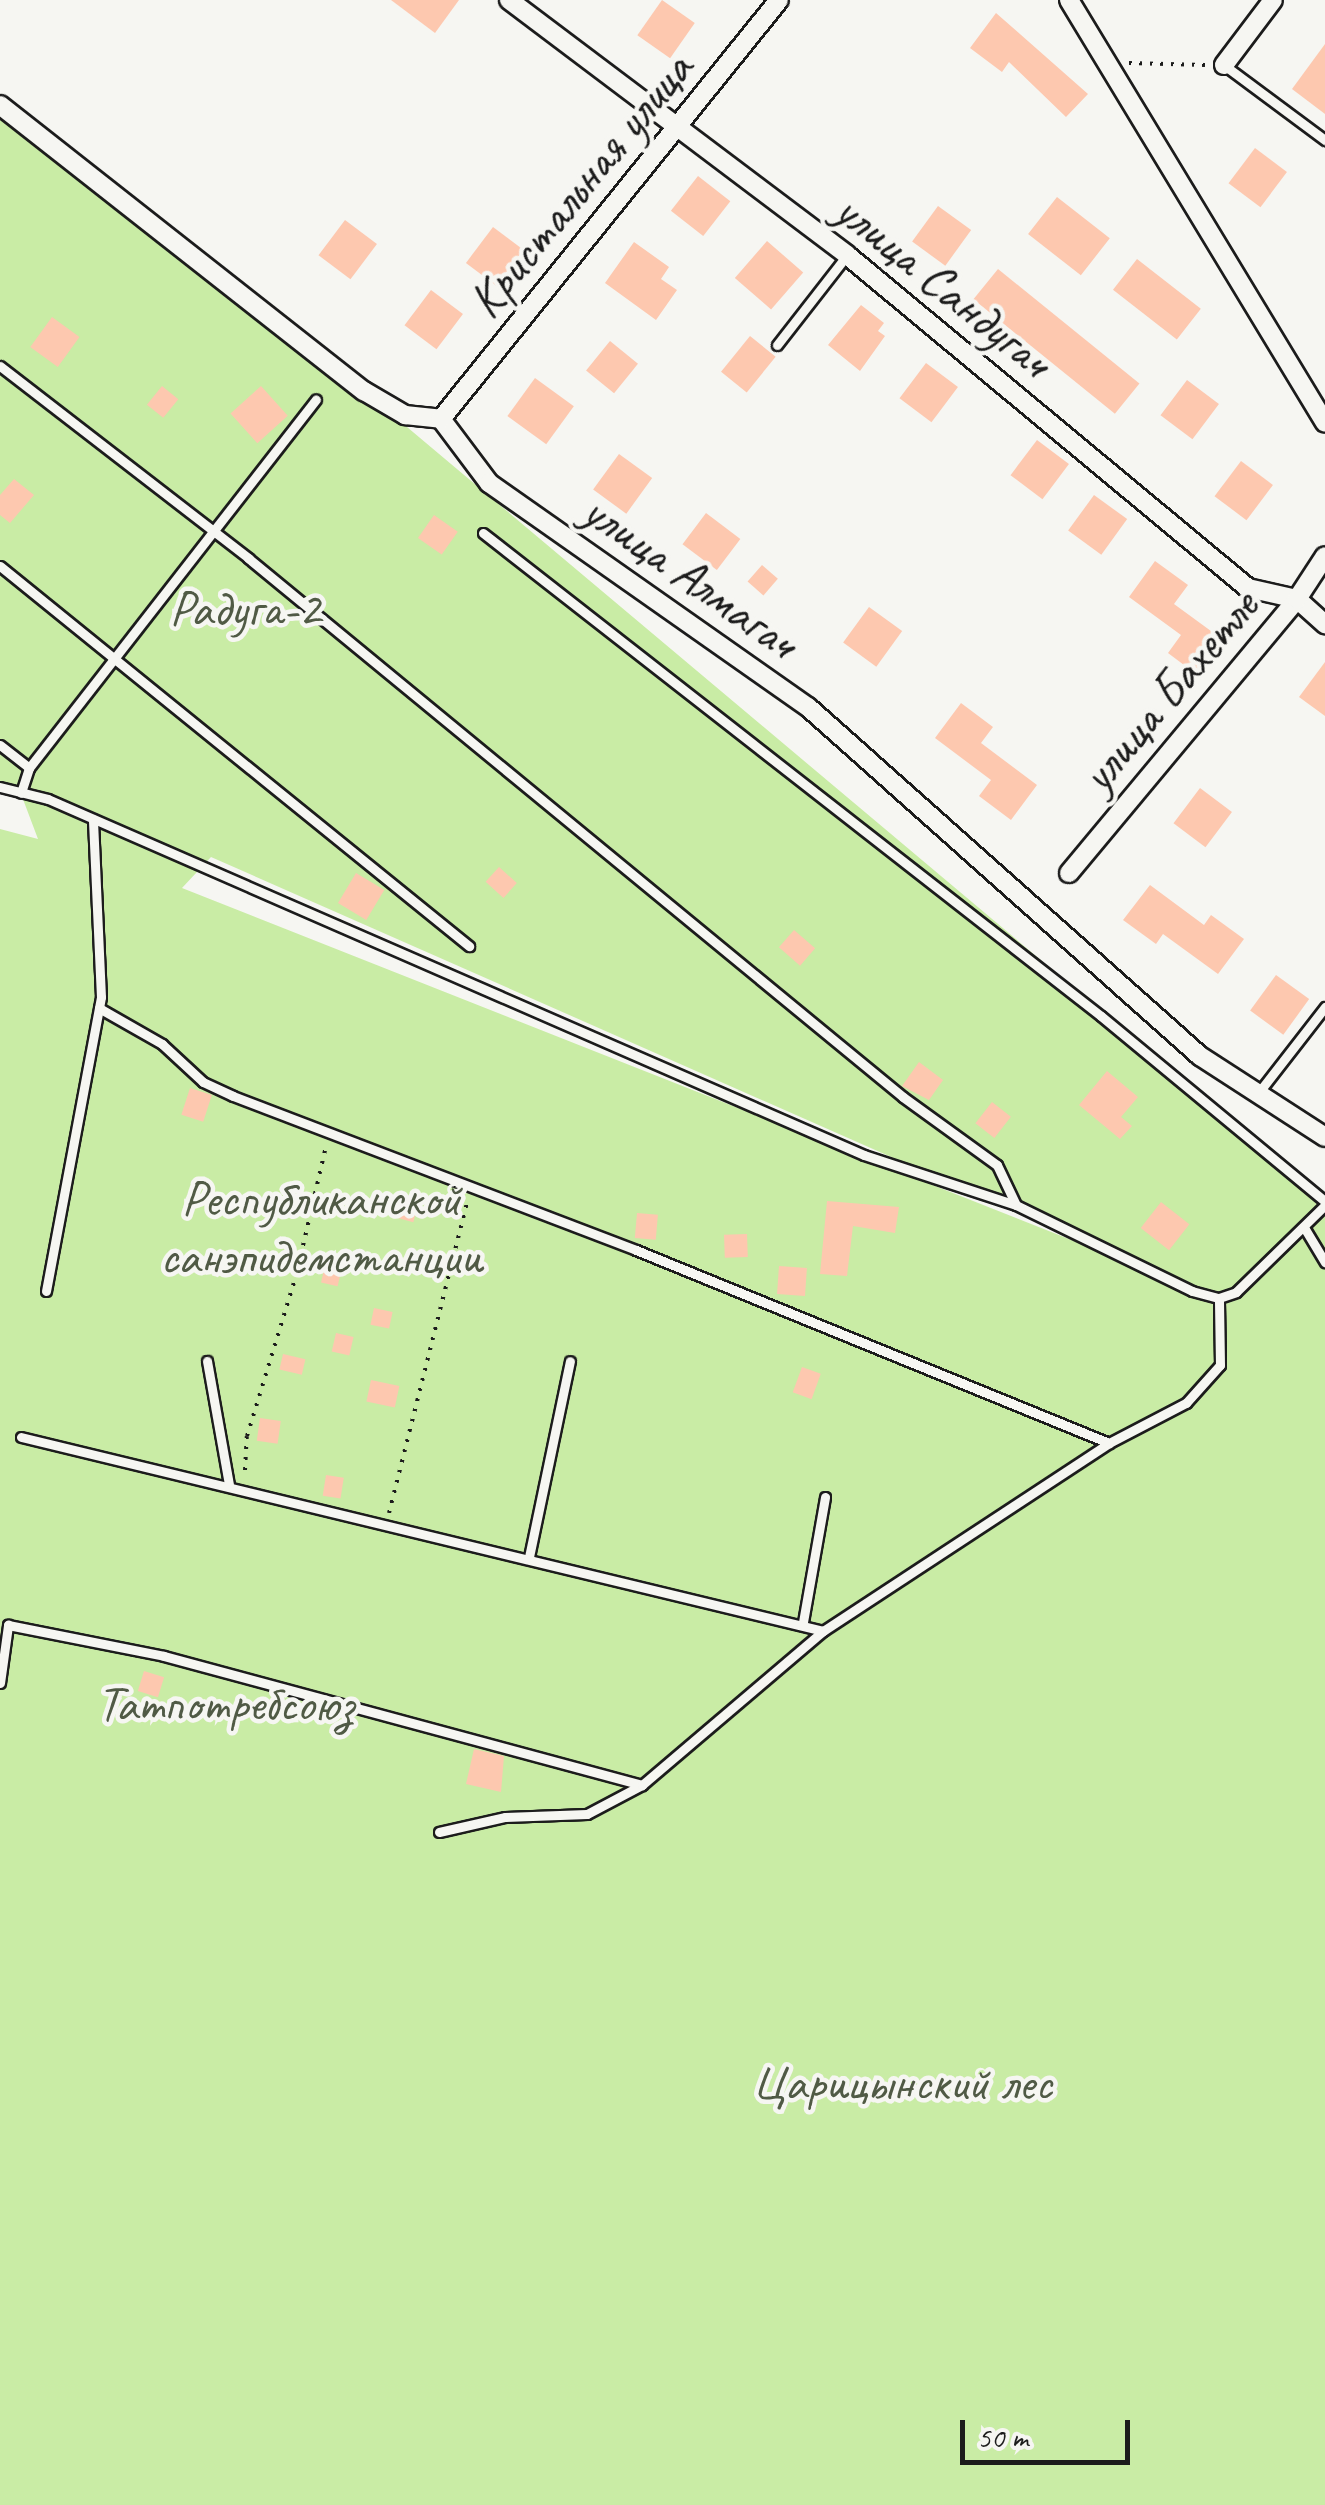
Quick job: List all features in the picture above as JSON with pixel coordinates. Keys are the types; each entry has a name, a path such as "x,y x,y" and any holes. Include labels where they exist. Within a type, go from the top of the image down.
{"street":[{"name":"улица Сандугач","path":"509,0 847,255 1248,588 1297,599 1325,624"},
{"name":"Кристальная улица","path":"442,419 679,131 778,0"},
{"path":"1069,0 1325,422"},
{"path":"1224,65 1273,0"},
{"path":"0,104 364,391 404,415 442,419"},
{"name":"улица Алмагач","path":"442,419 489,484 808,708 1200,1056 1325,1136"},
{"name":"улица Бахетле","path":"1069,872 1297,599 1325,556"}],"lane":[{"path":"1224,65 1325,140"},
{"path":"777,345 847,255"},
{"path":"0,366 212,530 903,1097 997,1165 1016,1205"},
{"path":"21,792 29,768 316,399"},
{"path":"0,787 93,819 864,1155 1016,1205 1218,1298 1236,1292 1304,1229 1325,1203 1086,1004 484,532"},
{"path":"0,566 469,946"},
{"path":"0,745 29,768"},
{"path":"46,1291 99,1008 93,819"},
{"path":"1259,1092 1325,1007"},
{"path":"99,1008 162,1044 203,1082 328,1136 654,1257 1109,1443"},
{"path":"1304,1229 1325,1262"},
{"path":"439,1832 505,1817 587,1814 642,1785 823,1632 1109,1443 1186,1403 1212,1380 1220,1366 1218,1298"},
{"path":"207,1361 229,1484"},
{"path":"529,1556 570,1361"},
{"path":"22,1437 803,1622 823,1632"},
{"path":"803,1622 826,1498"},
{"path":"0,1683 8,1625 164,1656 642,1785"}],"path":[{"path":"1110,63 1224,65"},
{"path":"244,1488 247,1436 296,1276 328,1136"},
{"path":"387,1522 471,1190"}],"green space":[{"path":"0,113 407,427 1325,1199 1325,2505 0,2505 0,829 38,839 18,786 0,781","holes":["211,857 1127,1262 182,888"]}],"building":[{"path":"391,0 459,0 435,33"},
{"path":"662,0 695,23 670,58 637,35"},
{"path":"996,13 1088,94 1066,117 1009,62 1002,72 970,48"},
{"path":"1325,44 1325,114 1292,89"},
{"path":"1255,148 1287,172 1260,207 1229,183"},
{"path":"698,176 730,201 703,236 671,211"},
{"path":"1057,197 1110,238 1081,275 1028,234"},
{"path":"938,206 971,230 945,266 912,242"},
{"path":"345,220 377,244 350,279 319,255"},
{"path":"493,227 523,250 496,286 466,263"},
{"path":"767,241 803,272 771,309 735,278"},
{"path":"634,242 669,267 661,279 677,290 656,320 605,283"},
{"path":"1137,259 1201,309 1177,340 1113,290"},
{"path":"998,269 1139,384 1115,414 973,299"},
{"path":"431,290 463,314 436,349 405,325"},
{"path":"861,305 884,323 878,331 885,336 860,371 828,345"},
{"path":"52,317 80,337 58,367 30,347"},
{"path":"750,336 776,357 747,393 721,372"},
{"path":"610,341 638,364 614,393 586,371"},
{"path":"926,363 958,387 931,422 900,398"},
{"path":"535,378 574,406 546,444 507,416"},
{"path":"1187,380 1219,404 1192,439 1161,415"},
{"path":"162,386 178,399 163,418 147,405"},
{"path":"261,386 288,416 257,443 231,413"},
{"path":"1037,440 1069,464 1042,499 1011,475"},
{"path":"619,454 652,478 626,514 593,490"},
{"path":"1241,461 1273,485 1246,520 1215,496"},
{"path":"14,479 34,495 10,523 0,515 0,495"},
{"path":"1094,495 1127,519 1101,555 1068,531"},
{"path":"706,513 740,539 717,570 683,544"},
{"path":"434,515 458,532 442,555 418,538"},
{"path":"1155,561 1188,585 1174,604 1226,642 1200,677 1168,653 1181,635 1129,597"},
{"path":"762,565 778,579 763,595 748,582"},
{"path":"869,607 902,631 876,667 843,643"},
{"path":"1325,662 1325,716 1299,697"},
{"path":"961,703 993,727 981,743 1037,785 1011,820 979,796 991,780 935,738"},
{"path":"1200,788 1232,812 1205,847 1174,823"},
{"path":"499,867 517,883 503,898 486,882"},
{"path":"356,873 384,890 366,920 338,903"},
{"path":"1150,885 1204,925 1211,915 1244,939 1218,974 1163,934 1156,944 1123,920"},
{"path":"794,930 815,948 800,966 779,947"},
{"path":"1276,975 1309,999 1283,1035 1250,1011"},
{"path":"919,1062 943,1080 929,1100 902,1086"},
{"path":"1107,1071 1138,1097 1121,1117 1132,1126 1120,1139 1079,1105"},
{"path":"190,1088 212,1095 203,1122 181,1115"},
{"path":"992,1102 1011,1117 994,1138 975,1123"},
{"path":"396,1198 418,1204 413,1222 391,1216"},
{"path":"827,1201 899,1207 895,1233 853,1226 847,1276 820,1274"},
{"path":"1161,1202 1189,1224 1169,1250 1141,1228"},
{"path":"637,1213 658,1215 656,1240 635,1238"},
{"path":"747,1234 748,1257 725,1258 724,1235"},
{"path":"326,1261 343,1265 338,1286 321,1282"},
{"path":"779,1266 807,1268 805,1296 777,1294"},
{"path":"374,1308 393,1312 389,1329 370,1325"},
{"path":"336,1333 354,1337 349,1356 332,1352"},
{"path":"283,1354 305,1359 302,1375 279,1370"},
{"path":"802,1367 821,1374 812,1399 793,1392"},
{"path":"371,1380 399,1386 395,1408 366,1402"},
{"path":"260,1418 281,1421 278,1444 257,1441"},
{"path":"326,1475 344,1478 340,1499 323,1496"},
{"path":"144,1671 164,1677 158,1697 138,1691"},
{"path":"474,1749 504,1756 501,1792 466,1784"}],"park label":[{"name":"Радуга-2","path":"245,609"},
{"name":"Республиканской санэпидемстанции","path":"321,1227"},
{"name":"Татпотребсоюз","path":"225,1704"},
{"name":"Царицынский лес","path":"902,2083"}]}
